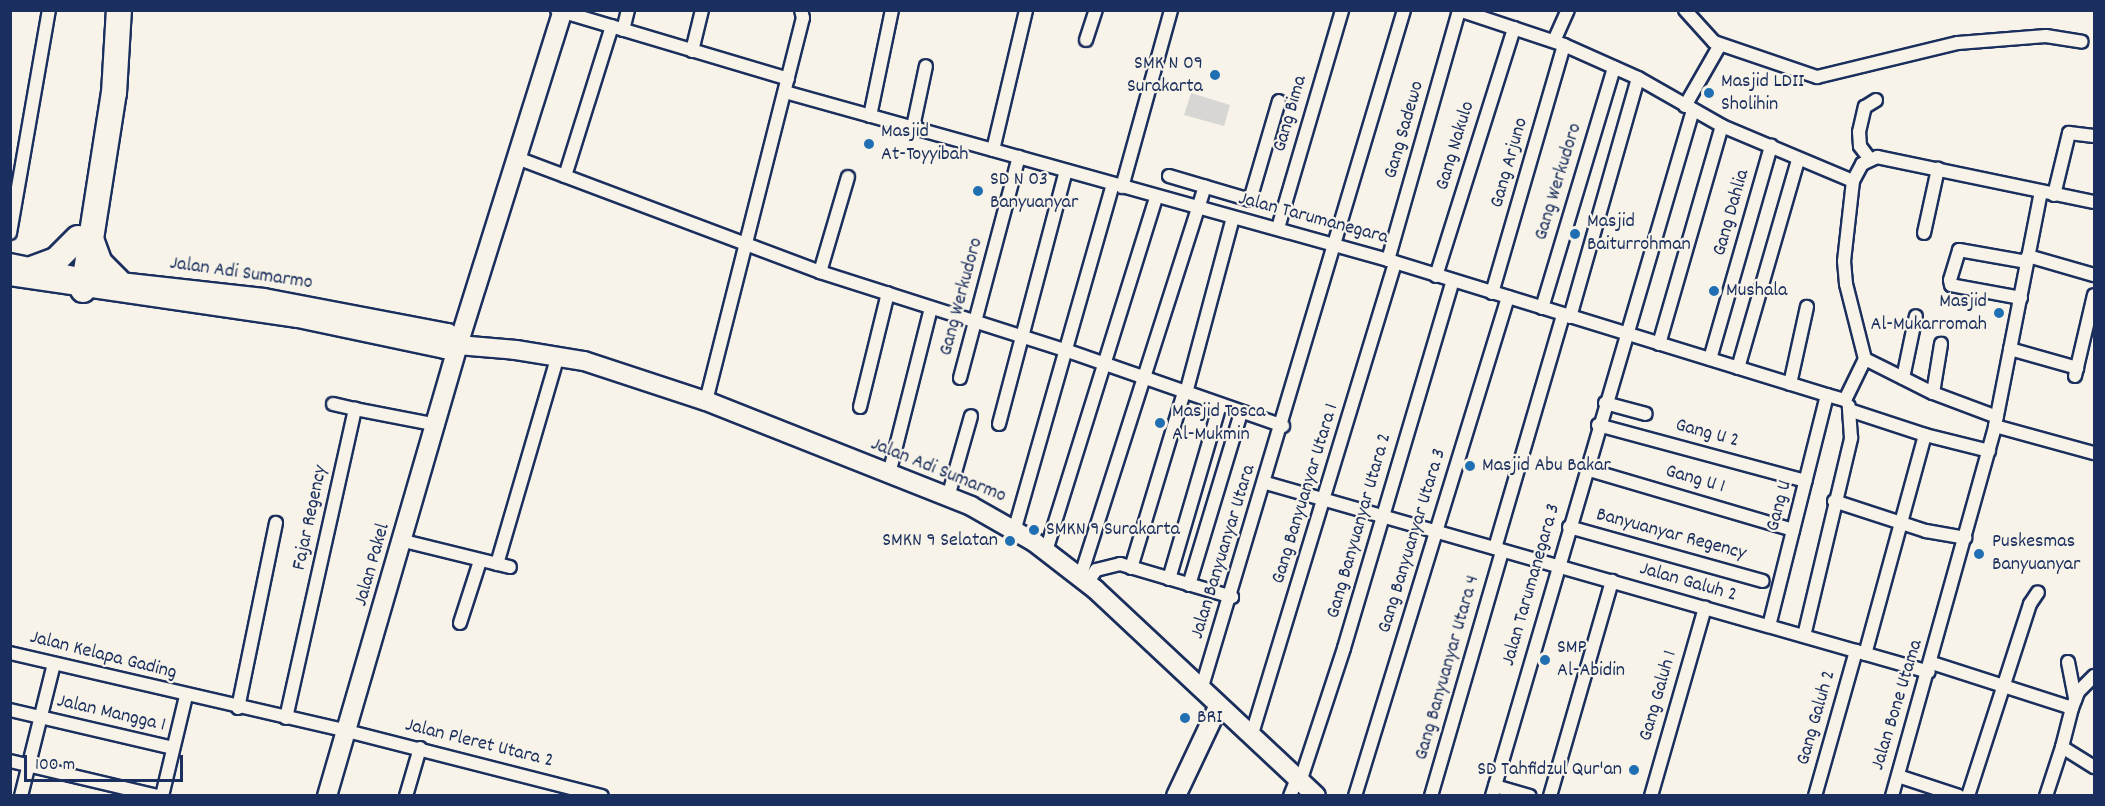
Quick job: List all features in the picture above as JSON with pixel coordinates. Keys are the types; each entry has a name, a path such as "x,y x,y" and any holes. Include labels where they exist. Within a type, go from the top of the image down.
{"highway":[{"path":"78,283 103,73 105,10"},
{"path":"34,268 56,260 84,237 116,82 119,10"},
{"path":"84,237 100,263 118,281"}],"main road":[{"name":"Jalan Pakel","path":"327,795 404,541 458,345 561,11"},
{"name":"Jalan Adi Sumarmo","path":"10,263 34,268 78,283 118,281 263,305 445,349 458,345 558,355 706,401 948,497 1015,528 1084,580 1251,736 1296,786 1316,795"},
{"name":"Jalan Adi Sumarmo","path":"10,276 263,305"},
{"path":"1176,795 1218,707"}],"street":[{"path":"10,233 49,10"},
{"path":"566,176 618,28 628,10"},
{"path":"692,51 702,10"},
{"path":"706,401 803,18 801,10"},
{"path":"870,116 892,10"},
{"path":"993,150 1008,99 1026,10"},
{"path":"1086,40 1096,10"},
{"path":"1015,528 1065,350 1171,10"},
{"name":"Gang Bima","path":"1278,228 1341,10"},
{"name":"Jalan Banyuanyar Utara","path":"1201,690 1232,597 1404,10"},
{"name":"Gang Arjuno","path":"1492,293 1568,10"},
{"path":"1685,10 1705,35 1720,45 1823,77 1958,43 2046,36 2082,42"},
{"path":"561,11 788,79"},
{"path":"1459,11 1489,15 1514,28 1559,43 1638,78 1722,126 1798,160 1853,181"},
{"name":"Gang Sadewo","path":"1392,261 1459,11"},
{"name":"Gang Nakulo","path":"1436,276 1514,28"},
{"name":"Jalan Tarumanegara 3","path":"1493,791 1689,108 1720,45"},
{"path":"913,127 926,66"},
{"name":"Gang Werkudoro","path":"1542,308 1614,68"},
{"name":"Gang Banyuanyar Utara 4","path":"1431,795 1498,550 1638,78"},
{"name":"Jalan Tarumanegara","path":"785,92 1392,261 1845,400"},
{"path":"1876,100 1865,107 1859,132 1860,146 1869,158 1938,169 2094,202"},
{"path":"1169,176 1247,200 1251,198 1279,101"},
{"path":"1659,344 1722,126"},
{"path":"2054,195 2069,133 2094,136"},
{"name":"Gang Dahlia","path":"1710,359 1771,146"},
{"name":"Gang Werkudoro","path":"960,378 1019,157"},
{"path":"517,158 820,272 1024,339 1065,350 1283,426"},
{"path":"1804,636 1834,501 1851,438 1852,411 1845,400 1865,359 1844,261 1853,181 1869,158"},
{"path":"1738,368 1798,160"},
{"path":"1924,233 1938,169"},
{"path":"999,424 1024,339 1066,171"},
{"path":"820,272 848,177"},
{"path":"1084,580 1144,378 1205,186"},
{"name":"Jalan Bone Utama","path":"1892,795 1942,626 1989,451 2041,192"},
{"path":"1046,551 1106,365 1156,197"},
{"path":"1131,568 1185,392 1233,218"},
{"path":"2021,298 1951,285 1950,280 1959,250 2027,259 2094,275"},
{"name":"Gang Banyuanyar Utara 1","path":"1251,736 1326,498 1392,261"},
{"name":"Gang Banyuanyar Utara 2","path":"1296,786 1383,516 1453,281"},
{"path":"860,407 888,293"},
{"path":"2010,349 2076,372 2094,295"},
{"name":"Gang Banyuanyar Utara 3","path":"1355,795 1508,297"},
{"path":"1790,384 1807,307"},
{"path":"890,474 931,308"},
{"path":"1903,378 1916,316"},
{"path":"1933,393 1941,344"},
{"path":"497,564 558,355"},
{"path":"1865,359 1996,421 2094,453"},
{"name":"Gang U","path":"1769,626 1827,395"},
{"path":"1605,403 1646,414"},
{"path":"333,404 436,425"},
{"path":"1168,579 1220,405"},
{"name":"Fajar Regency","path":"286,718 355,409"},
{"path":"1852,411 1925,435 1989,451"},
{"path":"1188,585 1241,412"},
{"path":"948,497 971,416"},
{"name":"Gang U 2","path":"1598,425 1806,481"},
{"name":"Gang Galuh 2","path":"1815,795 1903,521 1925,435"},
{"name":"Gang U 1","path":"1586,469 1793,530"},
{"name":"Jalan Galuh 2","path":"1266,483 1326,498 1498,550 1860,652 2075,699"},
{"path":"1834,501 1903,521 1926,531 1965,538"},
{"path":"238,708 276,523"},
{"name":"Banyuanyar Regency","path":"1569,527 1763,581"},
{"path":"404,541 510,567"},
{"path":"460,623 480,561"},
{"path":"1084,580 1096,570 1107,565 1131,568 1232,597"},
{"path":"1550,795 1612,581"},
{"path":"1968,795 2035,597"},
{"name":"Gang Galuh 1","path":"1650,795 1705,608"},
{"name":"Jalan Kelapa Gading","path":"10,653 286,718"},
{"path":"2068,662 2075,699"},
{"path":"21,795 54,664"},
{"path":"2046,795 2075,699 2094,676"},
{"path":"162,795 186,696"},
{"name":"Jalan Mangga 1","path":"10,710 173,748"},
{"name":"Jalan Pleret Utara 2","path":"286,718 420,748 602,795"},
{"path":"2062,747 2094,767"},
{"path":"406,795 420,748"},
{"path":"10,761 158,795"},
{"path":"1898,776 1959,795"},
{"path":"1493,791 1530,795"}],"shaded area":[{"path":"1191,93 1230,105 1224,126 1184,115"}],"place":[{"name":"SMK N 09 Surakarta","path":"1215,75"},
{"name":"Masjid LDII Sholihin","path":"1709,93"},
{"name":"Masjid At-Toyyibah","path":"869,144"},
{"name":"SD N 03 Banyuanyar","path":"978,191"},
{"name":"Masjid Baiturrohman","path":"1575,234"},
{"name":"Mushala","path":"1714,291"},
{"name":"Masjid Al-Mukarromah","path":"1999,313"},
{"name":"Masjid Tosca Al-Mukmin","path":"1160,423"},
{"name":"Masjid Abu Bakar","path":"1470,466"},
{"name":"SMKN 9 Surakarta","path":"1034,530"},
{"name":"SMKN 9 Selatan","path":"1010,541"},
{"name":"Puskesmas Banyuanyar","path":"1979,554"},
{"name":"SMP Al-Abidin","path":"1545,660"},
{"name":"BRI","path":"1185,718"},
{"name":"SD Tahfidzul Qur'an","path":"1634,770"}]}
